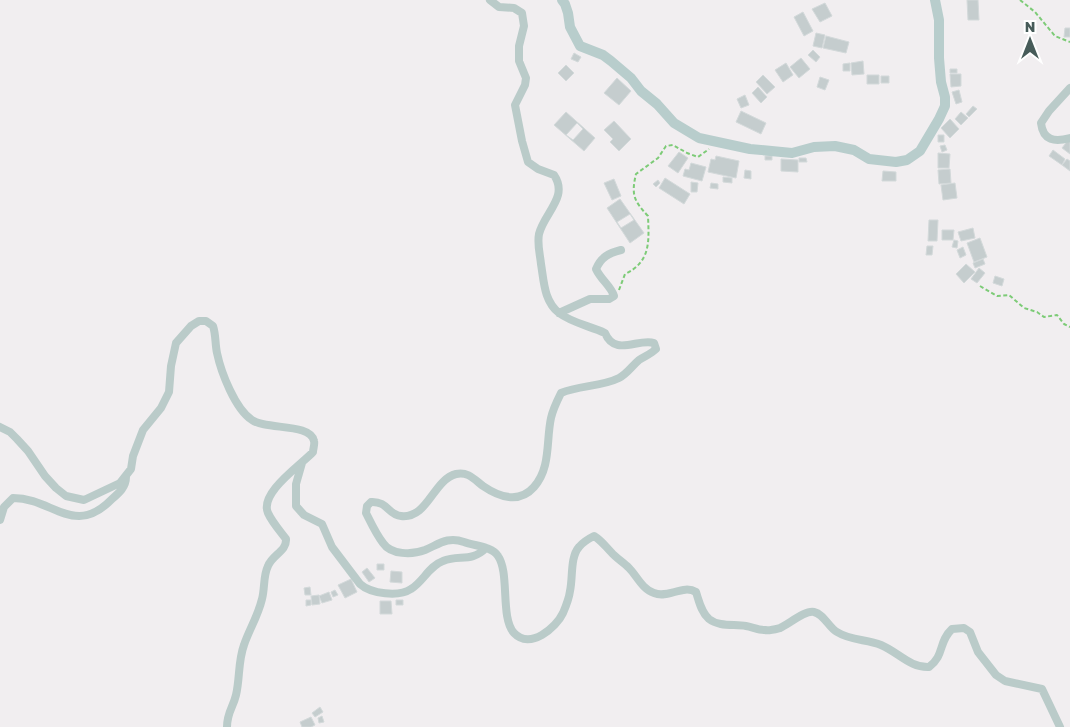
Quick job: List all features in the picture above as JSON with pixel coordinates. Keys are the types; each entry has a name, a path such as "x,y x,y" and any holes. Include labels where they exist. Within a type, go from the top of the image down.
{"street":[{"path":"490,0 499,7 514,8 522,13 524,26 519,46 520,61 526,78 525,85 515,105 522,141 528,162 538,169 554,175 559,188 558,201 539,233 538,244 546,295 559,314 605,333 606,337 614,344 625,346 649,342 654,343 656,349 644,356 619,378 561,393 551,418 543,473 537,484 528,494 516,498 503,496 482,485 467,474 457,474 442,484 429,502 410,515 400,516 391,512 385,505 371,502 366,513 383,544 390,550 401,553 418,552 450,539 494,551 499,556 504,570 505,602 509,624 514,633 522,638 537,638 553,627 560,617 570,591 577,548 594,536 603,541 610,552 630,568 645,588 654,593 663,594 691,589 696,592 702,612 710,620 722,625 739,625 766,631 779,628 808,613 814,612 838,633 850,638 871,641 882,645 914,665 923,667 929,667 939,657 944,638 952,629 964,628 970,632 978,652 996,675 1005,681 1042,689 1060,727"},
{"path":"562,0 568,14 570,27 580,46 611,61 631,78 680,127 699,138 750,149 792,153 823,146 835,146 854,150 869,159 884,162 907,160 914,156 926,143 945,106 939,58 939,20 935,0"},
{"path":"1070,88 1041,123 1044,135 1049,140 1070,138"},
{"path":"559,314 570,307 582,304 590,299 609,299 614,296 612,289 601,280 596,269 599,261 606,255 621,250"},
{"path":"0,427 10,432 17,439 28,451 45,476 66,496 77,500 90,498 120,484 131,469 132,456 143,430 161,408 169,392 171,366 176,343 191,326 199,321 206,321 213,326 219,362 235,401 245,415 259,424 301,429 311,433 314,440 313,452 283,479 270,494 266,504 267,512 287,543 268,564 265,573 263,598 243,646 237,693 234,704 227,716 227,727"},
{"path":"302,463 296,484 296,506 304,515 322,524 332,547 365,589 387,594 411,590 437,564 444,560 464,559 479,555 486,548"},
{"path":"0,520 4,507 13,498 30,500 76,518 91,514 110,502 124,487 126,475"}],"path":[{"path":"1020,0 1034,12 1055,36 1070,42"},
{"path":"614,296 621,288 625,274 642,262 648,244 648,216 637,205 634,195 636,174 658,158 666,146 673,144 687,153 698,156 707,152 716,142"},
{"path":"980,286 997,296 1009,295 1024,308 1037,312 1044,317 1057,315 1064,324 1070,327"}],"building":[{"path":"967,0 978,0 979,20 968,20"},
{"path":"825,3 832,16 820,22 812,9"},
{"path":"803,12 813,31 804,36 794,17"},
{"path":"1065,28 1070,28 1070,37 1064,37"},
{"path":"816,33 825,35 822,48 813,46"},
{"path":"826,36 849,42 846,53 823,48"},
{"path":"813,50 820,57 816,62 808,55"},
{"path":"574,53 581,57 578,62 571,59"},
{"path":"801,58 810,69 799,78 790,67"},
{"path":"863,61 864,74 852,75 851,63"},
{"path":"786,63 793,75 783,82 775,70"},
{"path":"850,63 850,71 843,71 843,64"},
{"path":"566,65 574,73 566,81 558,73"},
{"path":"950,69 957,69 957,73 950,73"},
{"path":"950,74 961,74 961,86 951,87"},
{"path":"763,75 775,87 767,94 756,82"},
{"path":"867,75 879,75 879,84 867,84"},
{"path":"881,76 889,76 889,83 881,83"},
{"path":"820,77 829,80 825,90 817,87"},
{"path":"617,78 631,91 619,105 604,93"},
{"path":"758,87 767,97 761,103 752,93"},
{"path":"959,90 962,102 956,104 952,92"},
{"path":"745,95 749,105 741,108 737,99"},
{"path":"973,106 977,109 969,117 966,114"},
{"path":"741,111 766,123 761,134 736,122"},
{"path":"566,112 595,138 584,151 554,125","holes":["577,123 583,129 573,140 566,135"]},
{"path":"961,112 968,118 961,125 955,119"},
{"path":"950,119 959,129 950,138 941,128"},
{"path":"614,121 631,139 619,151 610,142 613,139 604,130"},
{"path":"938,135 944,135 944,142 938,142"},
{"path":"1070,140 1070,154 1062,148"},
{"path":"945,145 947,150 942,152 940,146"},
{"path":"1053,150 1065,159 1062,165 1049,156"},
{"path":"679,152 688,158 678,173 668,166"},
{"path":"938,153 950,154 949,168 938,168"},
{"path":"716,156 739,161 736,178 708,172 711,159 715,160"},
{"path":"765,156 772,156 772,160 765,160"},
{"path":"799,158 806,158 807,162 799,162"},
{"path":"781,159 798,160 798,172 781,171"},
{"path":"1067,159 1070,161 1070,171 1062,165"},
{"path":"691,163 706,167 702,181 683,176 685,169 689,170"},
{"path":"950,169 951,183 939,184 938,170"},
{"path":"745,170 751,171 751,179 744,178"},
{"path":"883,171 896,172 896,181 882,181"},
{"path":"723,177 732,178 732,183 723,182"},
{"path":"665,178 690,194 684,204 659,188"},
{"path":"614,179 621,196 612,200 604,183"},
{"path":"658,180 660,183 656,187 653,184"},
{"path":"691,182 698,183 697,192 691,192"},
{"path":"711,183 718,184 718,189 710,188"},
{"path":"955,183 957,198 943,200 941,185"},
{"path":"620,199 644,233 630,243 607,208","holes":["630,214 634,220 621,228 617,222"]},
{"path":"929,220 938,220 937,241 928,241"},
{"path":"973,228 975,238 961,241 958,232"},
{"path":"942,230 954,230 953,240 942,240"},
{"path":"980,238 987,257 974,262 967,243"},
{"path":"954,240 958,241 957,248 952,247"},
{"path":"927,246 933,246 932,255 926,255"},
{"path":"963,247 966,255 960,258 957,250"},
{"path":"983,259 985,264 975,268 973,263"},
{"path":"966,264 975,272 964,283 956,274"},
{"path":"979,268 985,273 977,283 971,279"},
{"path":"995,276 1004,279 1002,286 993,283"},
{"path":"377,564 384,564 384,570 377,570"},
{"path":"367,568 375,578 369,582 362,572"},
{"path":"391,571 402,572 402,583 390,582"},
{"path":"351,579 357,592 345,598 338,585"},
{"path":"310,587 311,595 305,595 304,588"},
{"path":"335,590 338,595 333,597 331,592"},
{"path":"329,592 332,600 322,603 319,596"},
{"path":"319,595 320,604 312,605 311,596"},
{"path":"306,600 311,600 311,605 306,606"},
{"path":"396,600 403,600 403,605 396,605"},
{"path":"380,601 391,601 392,614 380,614"},
{"path":"320,707 323,712 315,717 312,713"},
{"path":"322,716 324,722 319,723 318,718"},
{"path":"311,717 315,725 302,727 300,722"}]}
